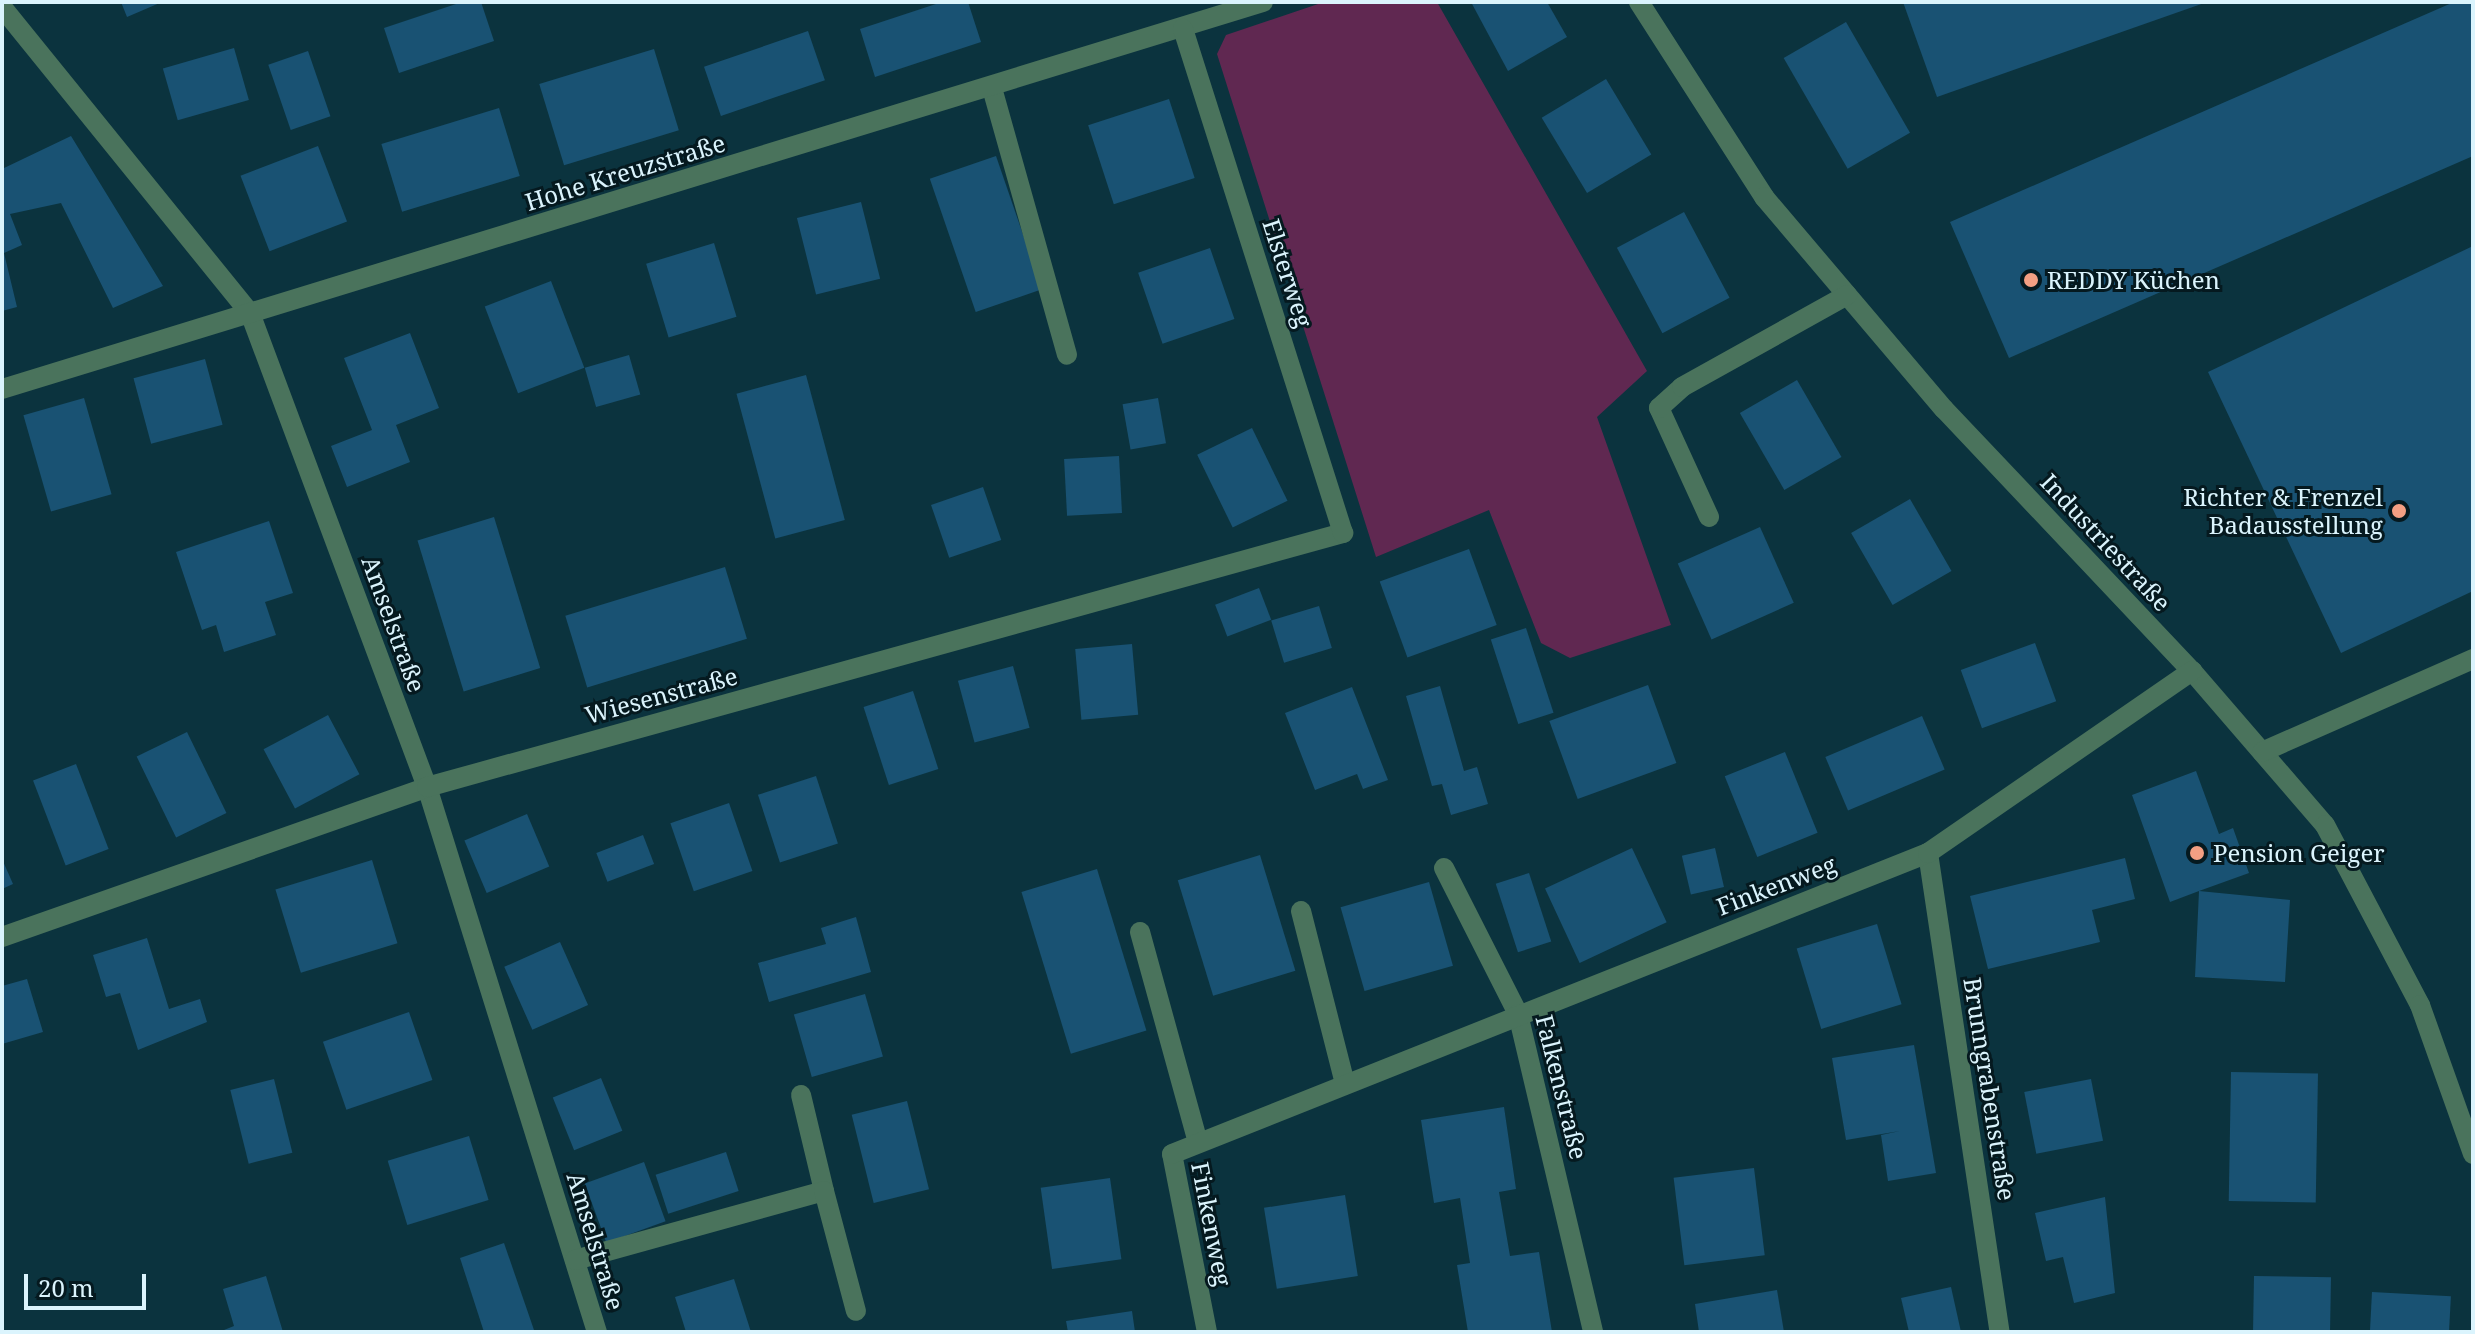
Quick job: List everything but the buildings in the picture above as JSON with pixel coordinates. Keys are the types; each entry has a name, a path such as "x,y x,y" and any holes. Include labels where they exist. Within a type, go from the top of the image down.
{"street":[{"name":"Hohe Kreuzstraße","path":"2,389 992,88 1263,2"},
{"name":"Industriestraße","path":"1639,2 1764,197 1847,295 2192,671 2325,825 2413,991 2473,1154"},
{"name":"Amselstraße","path":"2,7 250,313 427,787 597,1332"},
{"name":"Elsterweg","path":"1183,29 1343,533"},
{"path":"992,88 1067,355"},
{"path":"1709,517 1659,408 1682,387 1847,295"},
{"name":"Wiesenstraße","path":"2,937 427,787 1343,533"},
{"path":"2262,752 2473,659"},
{"name":"Finkenweg","path":"1207,1332 1172,1154 1928,853 2192,671"},
{"name":"Brunngrabenstraße","path":"1928,853 2000,1332"},
{"name":"Falkenstraße","path":"1444,868 1518,1014 1593,1332"},
{"path":"1301,911 1345,1084"},
{"name":"Finkenweg","path":"1140,932 1198,1143"},
{"path":"801,1095 856,1311"},
{"path":"575,1260 824,1191"}],"shaded area":[{"path":"1324,2 1437,2 1647,371 1597,417 1671,625 1570,658 1541,643 1489,510 1376,557 1217,54 1226,35"}],"place":[{"name":"REDDY Küchen","path":"2031,280"},
{"name":"Richter & Frenzel Badausstellung","path":"2399,511"},
{"name":"Pension Geiger","path":"2197,853"}]}
